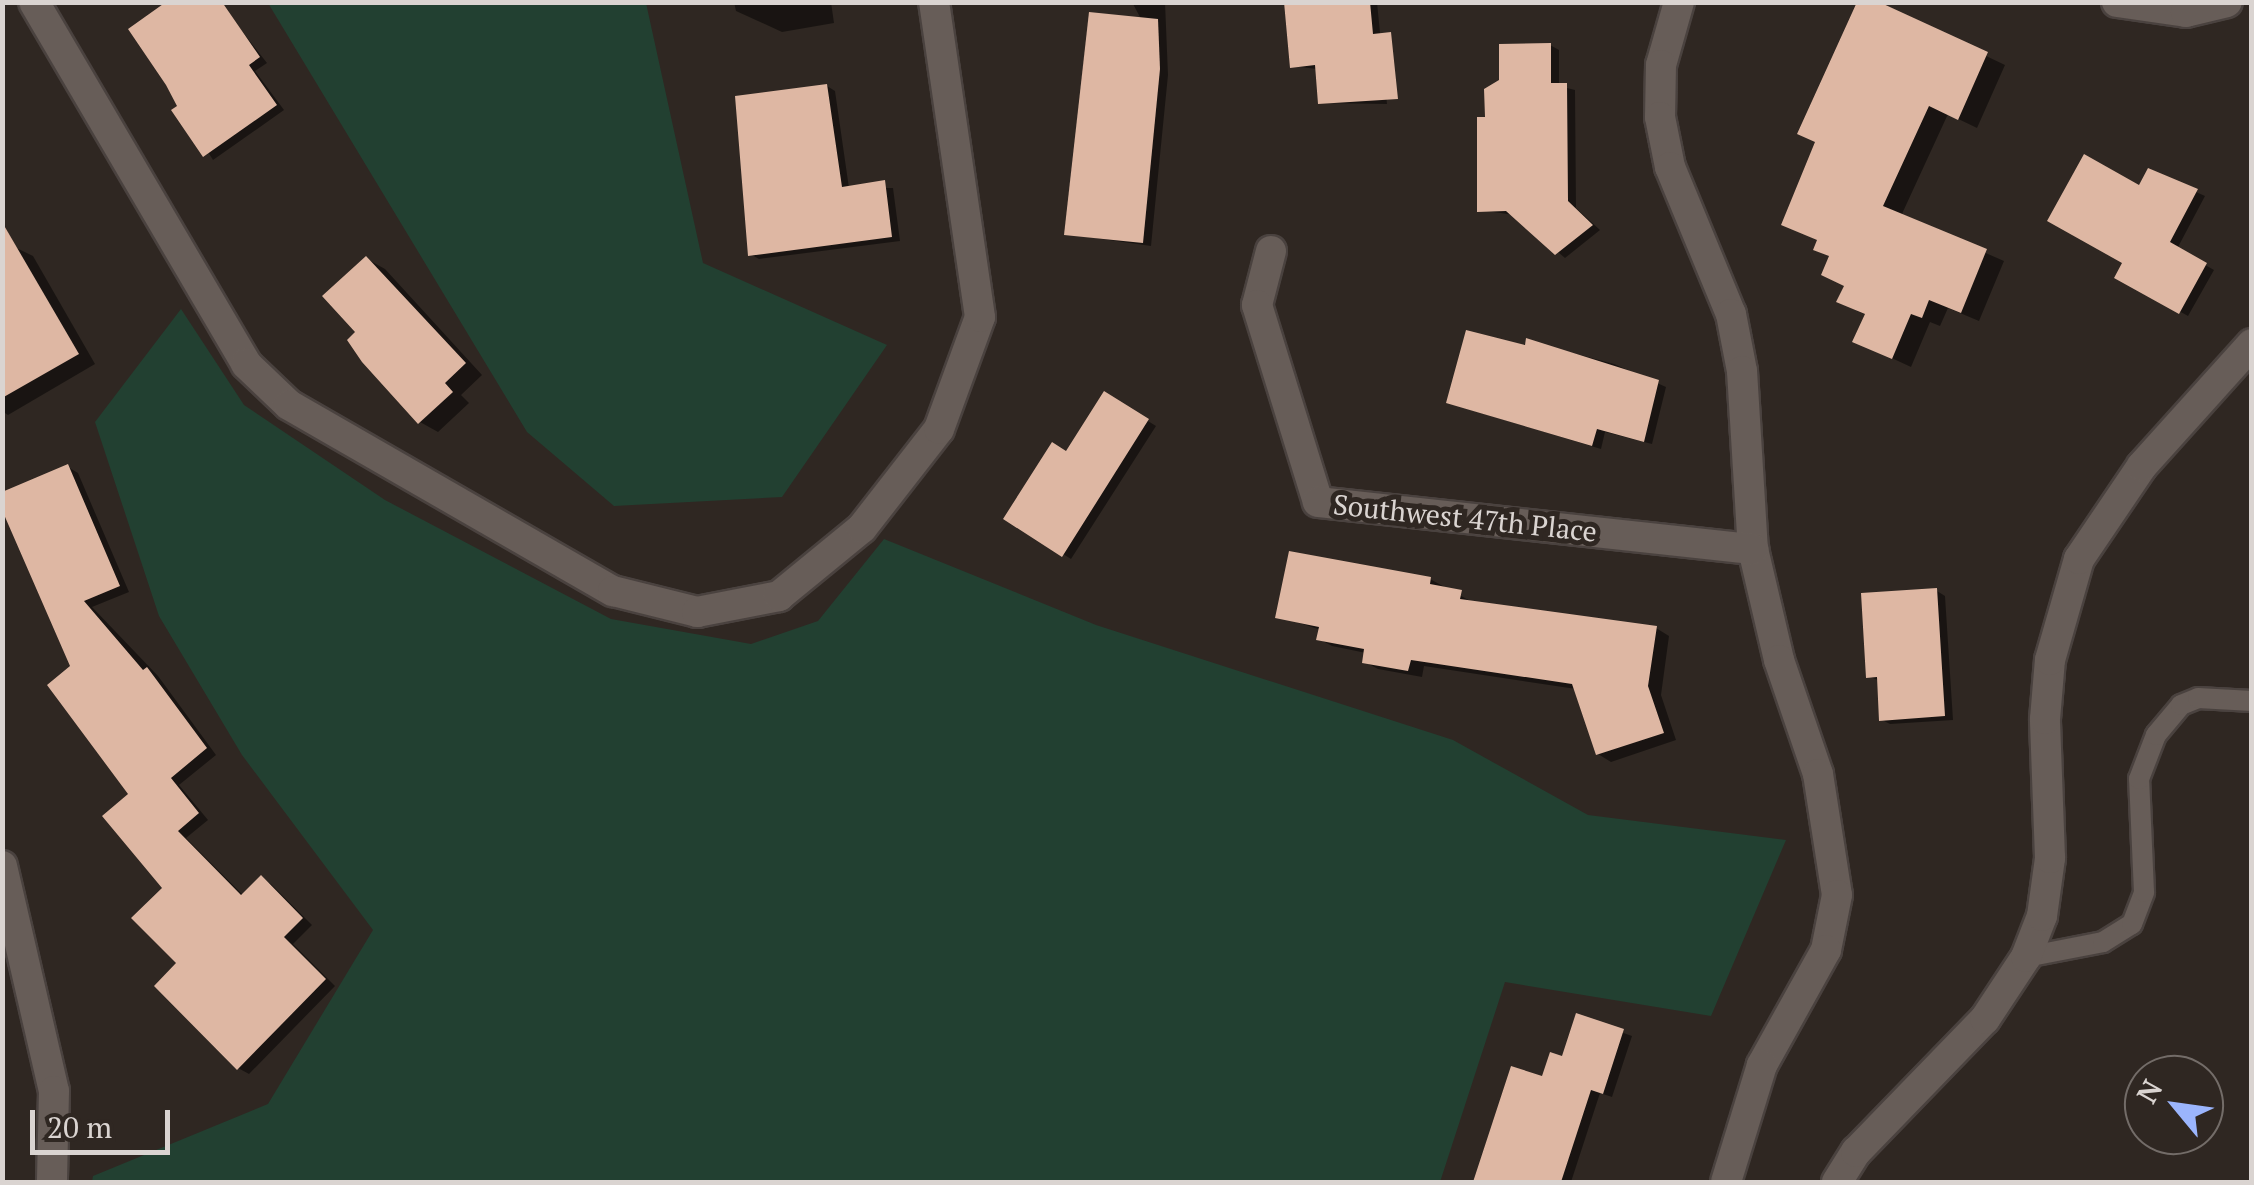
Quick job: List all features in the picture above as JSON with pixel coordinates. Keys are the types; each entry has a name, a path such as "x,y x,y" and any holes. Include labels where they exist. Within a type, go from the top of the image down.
{"street":[{"path":"34,2 246,364 289,404 613,591 697,612 779,596 862,528 939,429 980,316 934,2"},
{"path":"1679,2 1661,65 1660,117 1670,167 1713,258 1730,314 1742,371 1753,549 1779,660 1818,774 1837,895 1826,950 1762,1066 1726,1182"},
{"path":"2116,2 2186,12 2228,2"},
{"name":"Southwest 47th Place","path":"1271,250 1257,305 1318,502 1753,549"},
{"path":"1837,1182 1856,1152 1986,1019 2026,957 2042,916 2050,858 2044,719 2050,660 2079,559 2142,466 2252,344"},
{"path":"2,866 54,1092 52,1182"}],"lane":[{"path":"2026,957 2125,932 2144,892 2139,779 2156,735 2181,706 2198,698 2252,701"}],"green space":[{"path":"268,3 646,3 703,263 887,345 782,497 614,506 527,432"},
{"path":"181,309 244,405 385,500 611,619 751,644 818,621 884,539 1096,625 1453,740 1588,815 1786,840 1711,1016 1505,982 1440,1182 92,1182 93,1176 268,1104 373,930 242,755 159,616 95,422"}],"building":[{"path":"166,2 222,2 260,57 249,65 277,105 203,157 171,110 177,106 166,85 128,29"},
{"path":"1284,2 1370,2 1373,34 1391,32 1398,99 1318,104 1315,65 1290,68"},
{"path":"1857,2 1879,2 1988,52 1958,120 1929,106 1883,206 1987,249 1961,313 1929,300 1922,318 1911,314 1892,359 1852,342 1865,314 1836,302 1844,286 1821,275 1829,256 1813,250 1817,240 1781,225 1815,142 1797,134"},
{"path":"1089,12 1158,19 1160,69 1143,243 1064,235"},
{"path":"1551,43 1551,83 1567,83 1568,201 1593,225 1555,255 1506,211 1477,212 1477,117 1485,117 1484,89 1499,80 1499,44"},
{"path":"827,84 842,187 885,180 892,237 748,256 735,96"},
{"path":"2084,154 2139,185 2148,168 2198,189 2170,242 2207,263 2179,314 2114,278 2122,263 2047,221"},
{"path":"2,222 79,354 2,398"},
{"path":"366,256 466,363 445,383 453,392 418,424 362,362 347,340 355,332 322,296"},
{"path":"1466,330 1525,345 1526,338 1659,380 1644,442 1597,429 1592,446 1446,403"},
{"path":"1104,391 1149,419 1062,557 1003,519 1052,442 1066,451"},
{"path":"68,464 120,586 84,601 143,670 147,667 207,748 171,778 199,813 178,831 241,895 261,875 303,918 284,937 326,979 237,1070 154,986 176,963 131,918 162,888 102,816 128,794 47,685 70,666 2,510 2,492"},
{"path":"1289,551 1431,577 1430,584 1462,590 1460,599 1657,626 1648,686 1664,733 1596,755 1572,684 1411,660 1408,671 1362,663 1364,649 1316,640 1319,627 1275,618"},
{"path":"1937,588 1945,716 1879,721 1877,677 1866,678 1861,593"},
{"path":"1576,1013 1624,1029 1603,1094 1591,1090 1561,1182 1473,1182 1511,1066 1542,1076 1550,1052 1562,1056"}]}
